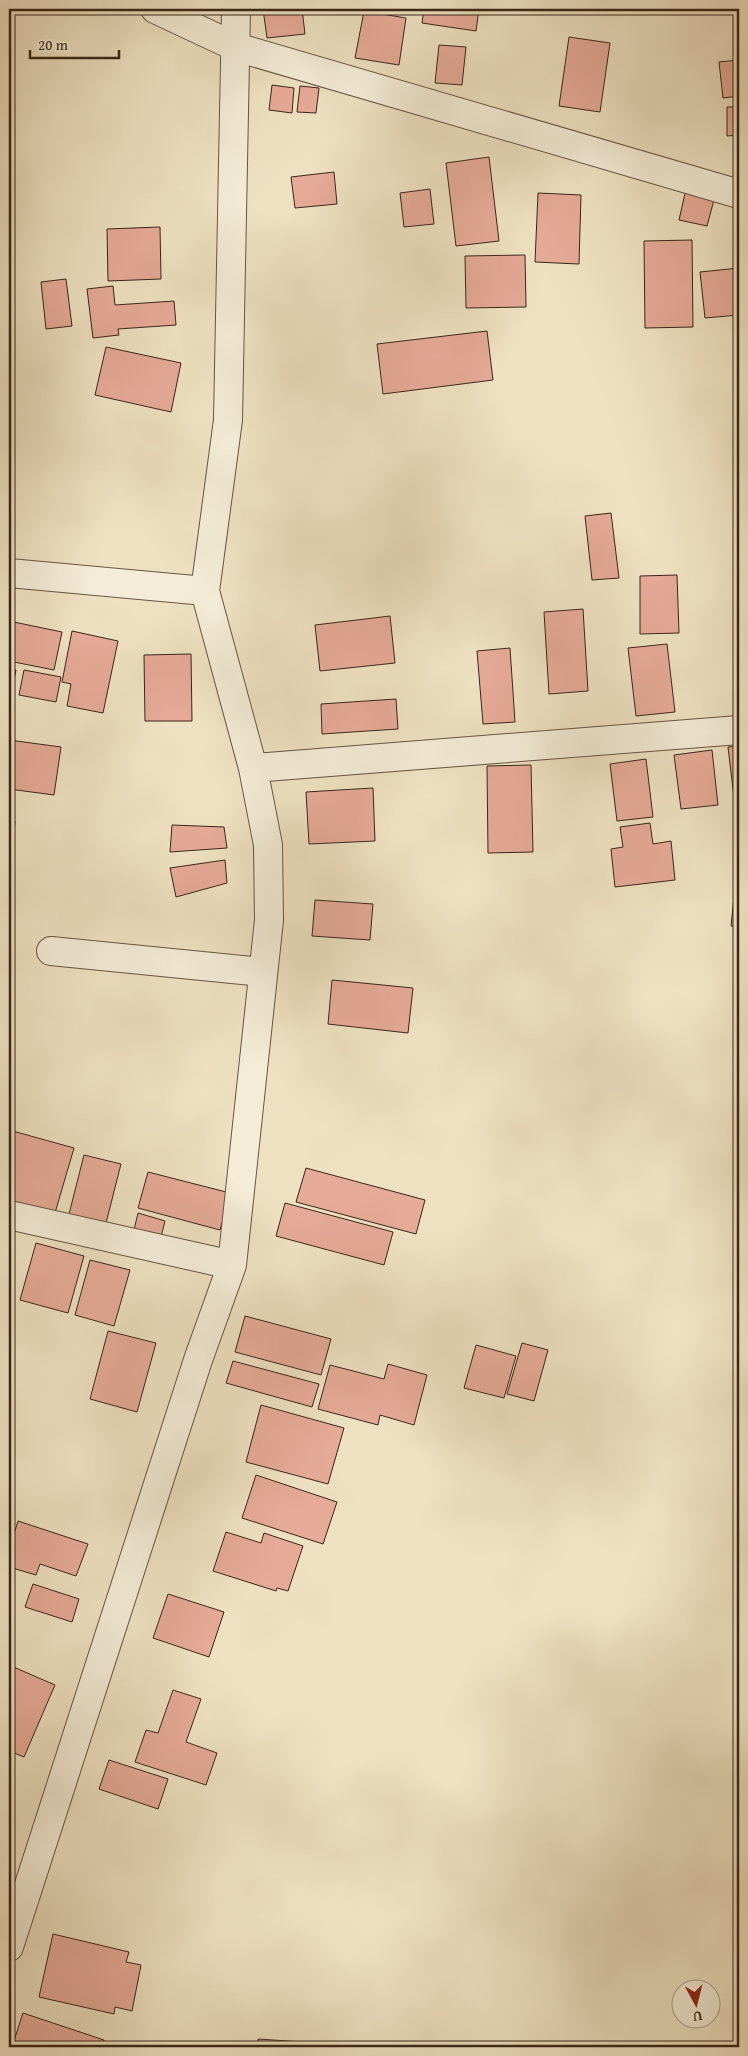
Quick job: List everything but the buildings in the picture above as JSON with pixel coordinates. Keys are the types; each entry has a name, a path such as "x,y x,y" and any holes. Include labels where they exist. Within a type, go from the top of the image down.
{"street":[{"path":"155,9 236,47 739,194"},
{"path":"9,1947 198,1360 232,1265 269,920 268,844 254,768 205,591 228,420 236,9"},
{"path":"9,573 205,591"},
{"path":"254,768 739,730"},
{"path":"51,951 264,972"},
{"path":"9,1214 232,1265"}]}
